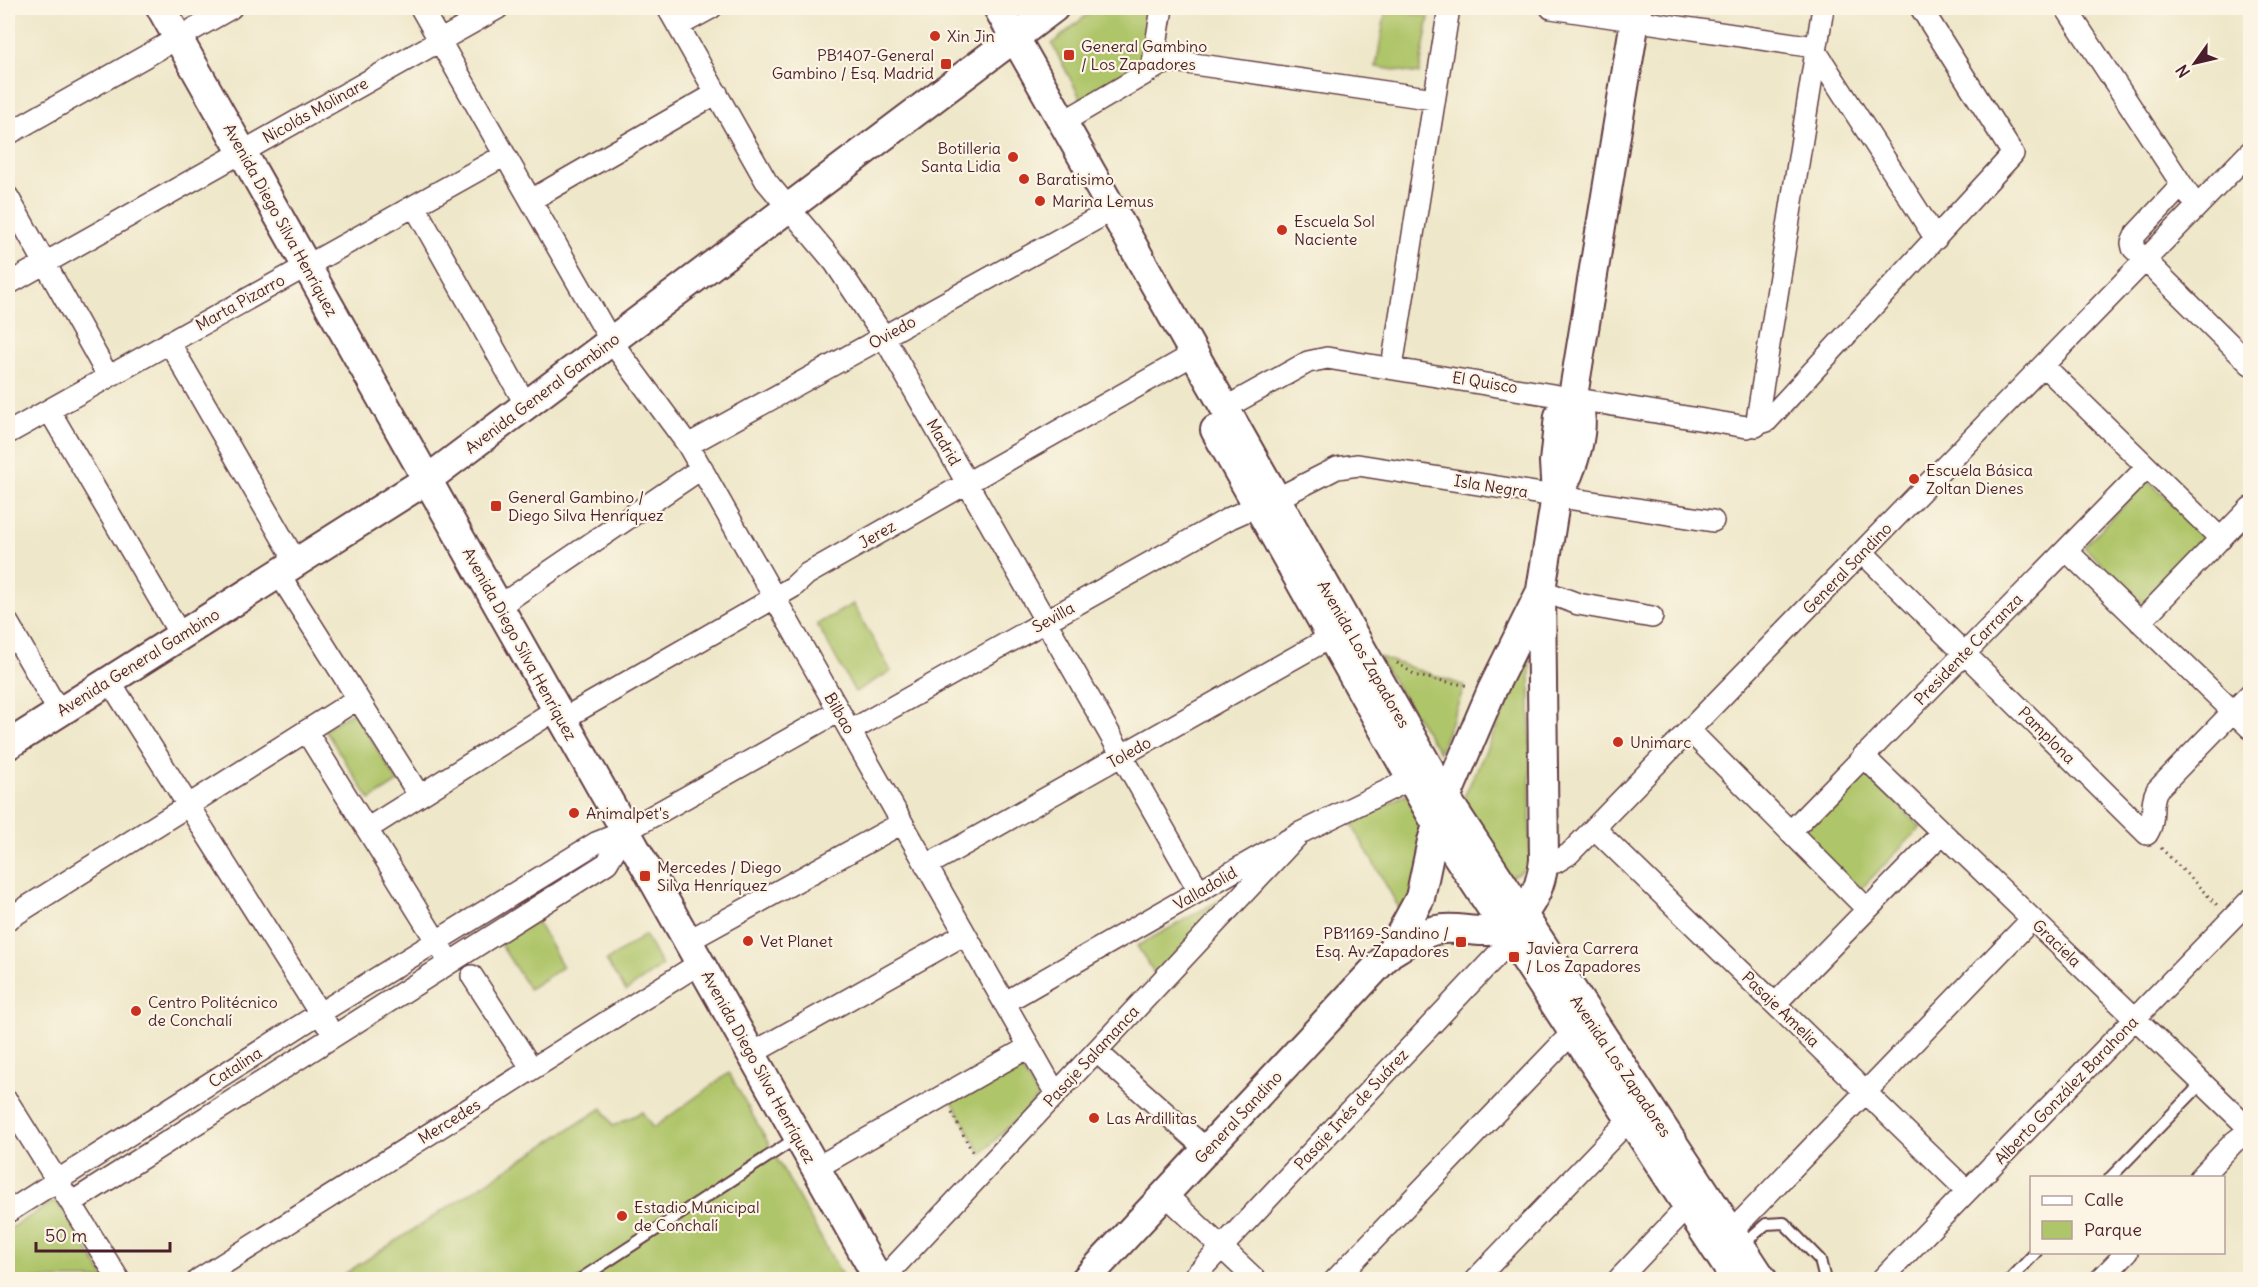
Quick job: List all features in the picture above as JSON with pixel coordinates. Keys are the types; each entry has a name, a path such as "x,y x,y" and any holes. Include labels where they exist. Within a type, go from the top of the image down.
{"main road":[{"name":"Avenida Diego Silva Henríquez","path":"162,8 880,1280"},
{"name":"Avenida Los Zapadores","path":"977,8 1007,42 1062,122 1186,359 1267,503 1446,798 1512,927 1573,1032 1736,1280"},
{"name":"Avenida Los Zapadores","path":"998,8 1007,42 1096,219 1186,359 1225,408 1331,637 1437,825 1736,1239 1763,1280"},
{"name":"Avenida General Gambino","path":"8,745 428,480 1053,8"},
{"path":"1512,927 1537,894 1543,871 1541,590 1556,496 1554,462 1562,410 1573,396 1636,14"},
{"name":"General Sandino","path":"1084,1280 1390,953 1420,898 1437,825 1446,798 1492,690 1541,590"},
{"path":"1513,646 1542,654"},
{"name":"General Sandino","path":"1390,953 1437,930 1464,928 1491,931 1512,927"}],"street":[{"path":"8,134 231,8"},
{"name":"Bilbao","path":"422,8 611,341 688,445 702,468 1056,1094"},
{"name":"Nicolás Molinare","path":"8,284 242,150 498,8"},
{"path":"673,17 711,8"},
{"path":"1152,69 1162,8"},
{"path":"1392,367 1449,8"},
{"path":"1551,8 1636,14 1808,46 1815,50 1936,239"},
{"path":"1756,426 1823,8"},
{"path":"1756,426 1779,411 2013,154 1921,8"},
{"path":"2066,8 2197,208"},
{"name":"Madrid","path":"673,17 766,181 829,255 884,337 1199,891"},
{"path":"1062,122 1168,61 1434,99"},
{"path":"531,200 717,93"},
{"name":"Marta Pizarro","path":"8,433 505,155"},
{"name":"General Sandino","path":"1543,871 1563,859 1594,828 2250,155"},
{"path":"2182,185 2133,238 2133,248 2144,262 2250,364"},
{"path":"8,197 108,376"},
{"path":"415,207 526,405"},
{"name":"Oviedo","path":"688,445 1096,219"},
{"path":"169,342 357,699 419,795"},
{"name":"El Quisco","path":"1225,408 1318,359 1337,358 1747,427 1756,426"},
{"name":"Jerez","path":"367,829 419,795 560,714 775,598 793,587 807,574 1186,359"},
{"path":"2043,366 2220,539"},
{"path":"49,410 181,636"},
{"name":"Isla Negra","path":"1267,503 1337,468 1351,464 1713,521"},
{"name":"Presidente Carranza","path":"1790,831 2147,467"},
{"path":"499,606 702,468"},
{"name":"Sevilla","path":"850,731 1230,518 1267,503"},
{"path":"2140,622 2250,508"},
{"path":"2066,550 2250,729"},
{"name":"Pamplona","path":"1862,552 2147,834"},
{"path":"1541,590 1578,604 1652,617"},
{"path":"8,623 59,712"},
{"name":"Toledo","path":"926,866 1331,637"},
{"path":"110,681 334,1036"},
{"path":"2147,834 2152,826 2152,803 2157,790 2250,694"},
{"path":"8,919 357,699"},
{"path":"626,831 839,711"},
{"path":"1689,730 1867,909"},
{"path":"306,731 449,963"},
{"name":"Graciela","path":"1863,756 2250,1130"},
{"name":"Valladolid","path":"1004,1003 1300,833 1411,779"},
{"name":"Mercedes","path":"198,1280 532,1069 694,952 902,822"},
{"name":"Pasaje Amelia","path":"1594,828 1967,1191"},
{"name":"Catalina","path":"8,1212 320,1013 596,843 626,831"},
{"name":"Catalina","path":"71,1203 607,863 626,831"},
{"path":"1775,1004 1942,832"},
{"name":"Pasaje Salamanca","path":"880,1280 1300,833"},
{"path":"526,887 537,907"},
{"name":"Alberto González Barahona","path":"1881,1280 2250,900"},
{"path":"1736,1239 1866,1092 2032,919"},
{"name":"Pasaje Inés de Suárez","path":"1191,1280 1512,927"},
{"path":"752,1054 965,934"},
{"path":"472,976 532,1069"},
{"path":"1335,1280 1573,1032"},
{"path":"816,1168 1029,1047"},
{"path":"1096,1051 1207,1150"},
{"path":"8,1102 120,1280"},
{"path":"1475,1280 1630,1119"},
{"path":"2202,1176 2234,1142 2250,1130"},
{"path":"1166,1194 1256,1280"},
{"path":"1618,1280 1688,1206"},
{"path":"2100,1280 2125,1254"}],"lane":[{"path":"2112,1176 2202,1083"},
{"path":"579,1280 798,1137"},
{"path":"1736,1239 1766,1224 1784,1223 1820,1260 1825,1280"},
{"path":"2010,1280 2034,1254"}],"path":[{"path":"1389,657 1417,676 1492,690"},
{"path":"2147,834 2231,920"},
{"path":"943,1096 983,1171"}],"green space":[{"path":"1095,8 1167,8 1161,51 1082,101 1052,44"},
{"path":"1386,9 1429,17 1419,74 1376,67"},
{"path":"2148,480 2207,537 2143,604 2084,547"},
{"path":"853,604 891,671 855,692 817,624"},
{"path":"1377,656 1465,686 1439,752"},
{"path":"1530,656 1530,867 1510,877 1463,799"},
{"path":"353,711 398,782 370,800 325,730"},
{"path":"1860,768 1921,827 1858,892 1797,834"},
{"path":"1405,794 1420,816 1421,886 1402,913 1352,825"},
{"path":"1238,890 1155,974 1137,946"},
{"path":"537,921 563,967 529,989 499,942"},
{"path":"645,935 662,966 626,991 606,961"},
{"path":"1018,1065 1039,1097 981,1154 952,1101"},
{"name":"Estadio Municipal de Conchalí","path":"729,1073 844,1279 335,1280 602,1108 613,1126 642,1112 653,1128"},
{"path":"56,1200 106,1279 8,1279 8,1230"}],"place":[{"name":"Xin Jin","path":"935,36"},
{"name":"General Gambino / Los Zapadores","path":"1069,55"},
{"name":"PB1407-General Gambino / Esq. Madrid","path":"946,64"},
{"name":"Botilleria Santa Lidia","path":"1013,157"},
{"name":"Baratisimo","path":"1024,179"},
{"name":"Marina Lemus","path":"1040,201"},
{"name":"Escuela Sol Naciente","path":"1282,230"},
{"name":"Escuela Básica Zoltan Dienes","path":"1914,479"},
{"name":"General Gambino / Diego Silva Henríquez","path":"496,506"},
{"name":"Unimarc","path":"1618,742"},
{"name":"Animalpet's","path":"574,813"},
{"name":"Mercedes / Diego Silva Henríquez","path":"645,876"},
{"name":"Vet Planet","path":"748,941"},
{"name":"PB1169-Sandino / Esq. Av. Zapadores","path":"1461,942"},
{"name":"Javiera Carrera / Los Zapadores","path":"1514,957"},
{"name":"Centro Politécnico de Conchalí","path":"136,1011"},
{"name":"Las Ardillitas","path":"1094,1118"},
{"name":"Estadio Municipal de Conchalí","path":"622,1216"}]}
